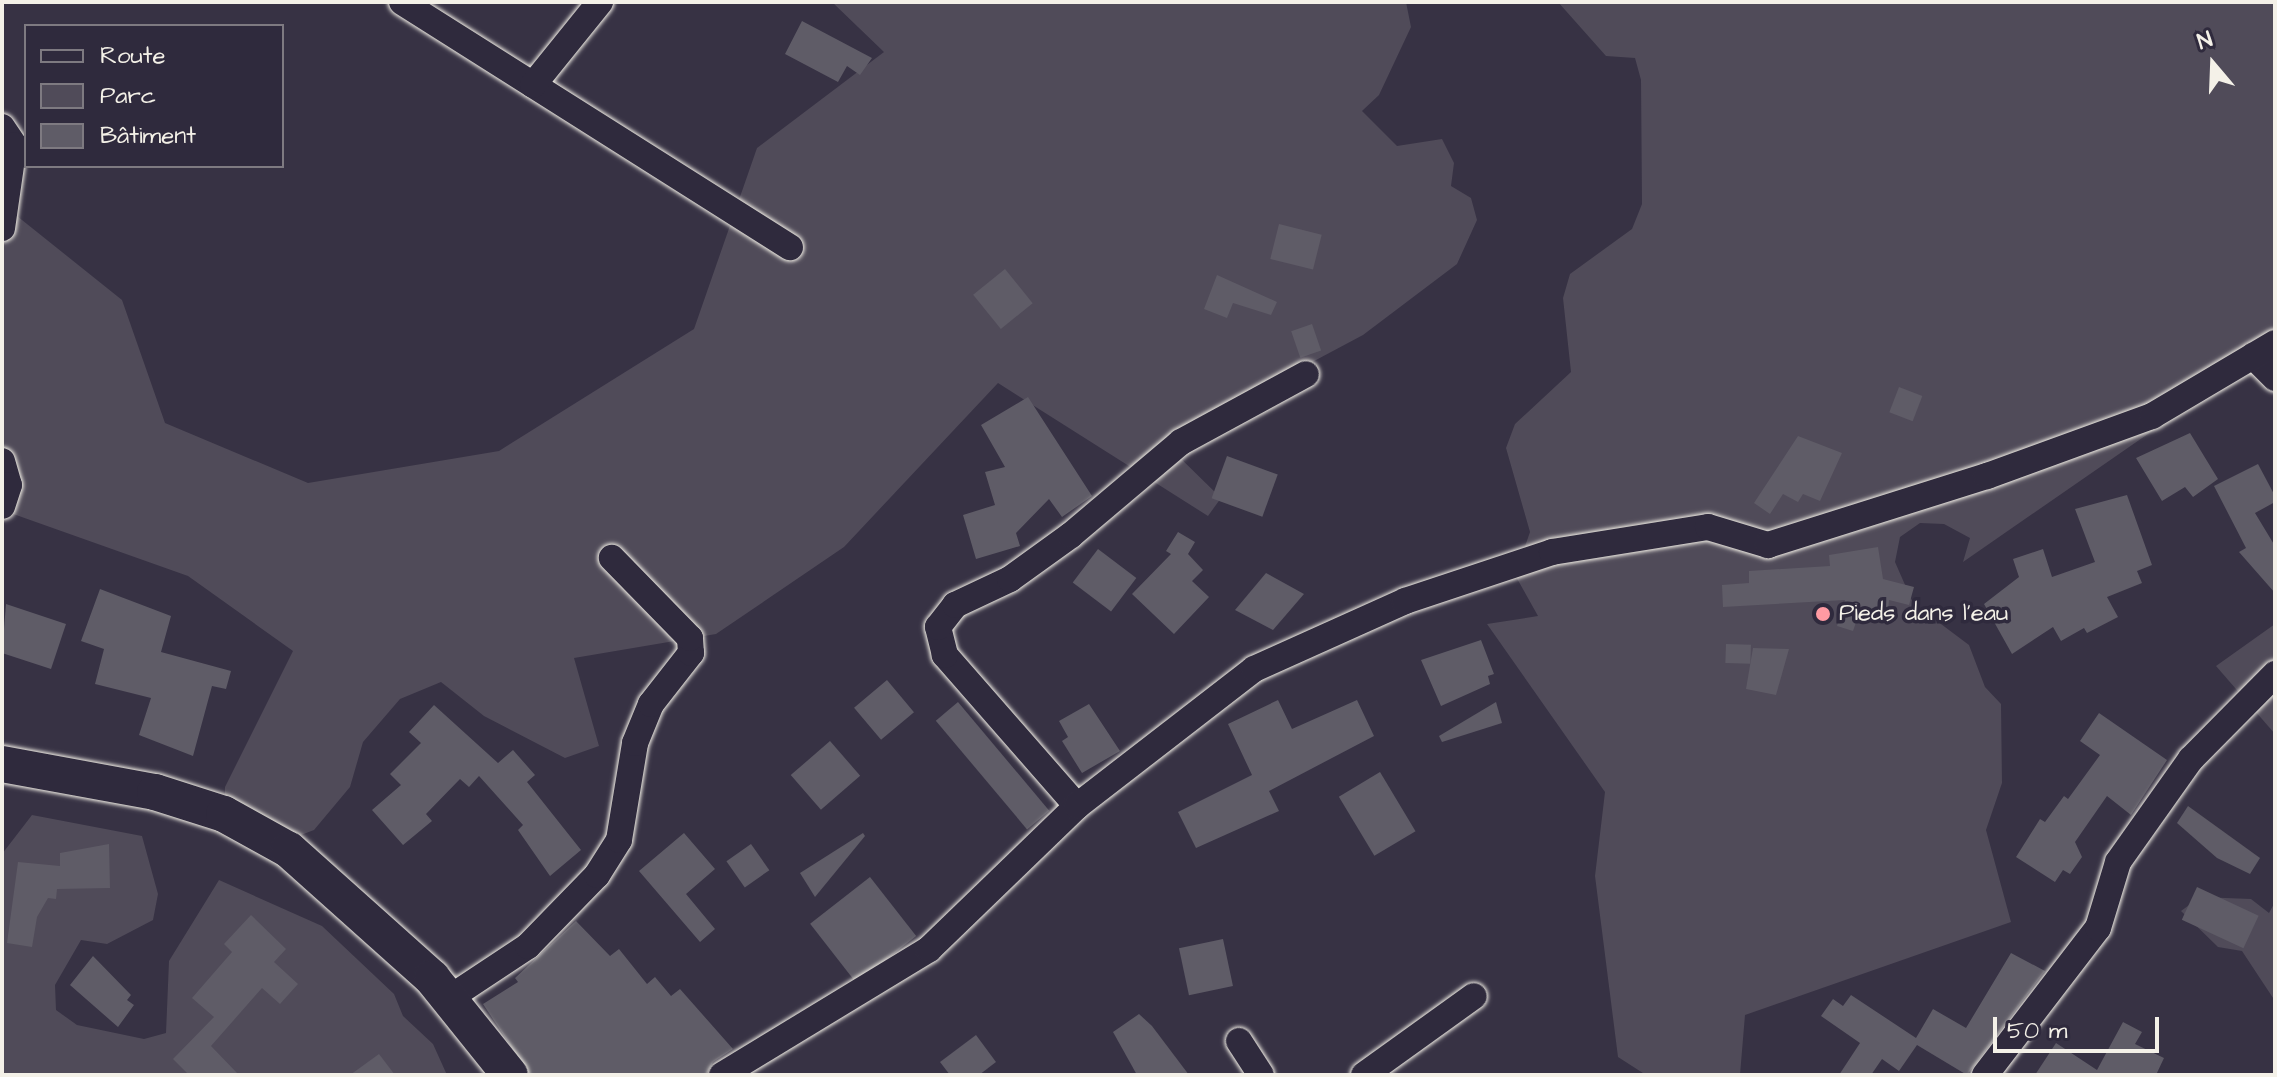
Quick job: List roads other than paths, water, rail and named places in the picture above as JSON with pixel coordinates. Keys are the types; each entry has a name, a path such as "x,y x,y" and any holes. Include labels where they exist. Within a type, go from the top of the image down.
{"main road":[{"path":"2,764 155,792 224,814 289,850 448,999 510,1075"}],"street":[{"path":"402,2 790,247"},
{"path":"533,85 600,2"},
{"path":"2,127 14,145 2,228"},
{"path":"722,1075 929,949 1077,806 1254,669 1405,601 1552,552 1708,527 1768,545 2152,416 2264,349 2275,378"},
{"path":"1077,806 945,655 938,627 955,605 1010,579 1071,535 1181,442 1306,374"},
{"path":"2,461 9,485 2,506"},
{"path":"448,999 528,946 597,875 619,840 635,743 651,704 691,653 690,638 612,558"},
{"path":"1985,1075 2084,950 2098,928 2118,862 2191,759 2275,674"},
{"path":"1364,1075 1474,996"},
{"path":"1239,1041 1261,1075"}],"place":[{"name":"Pieds dans l'eau","path":"1823,614"}]}
